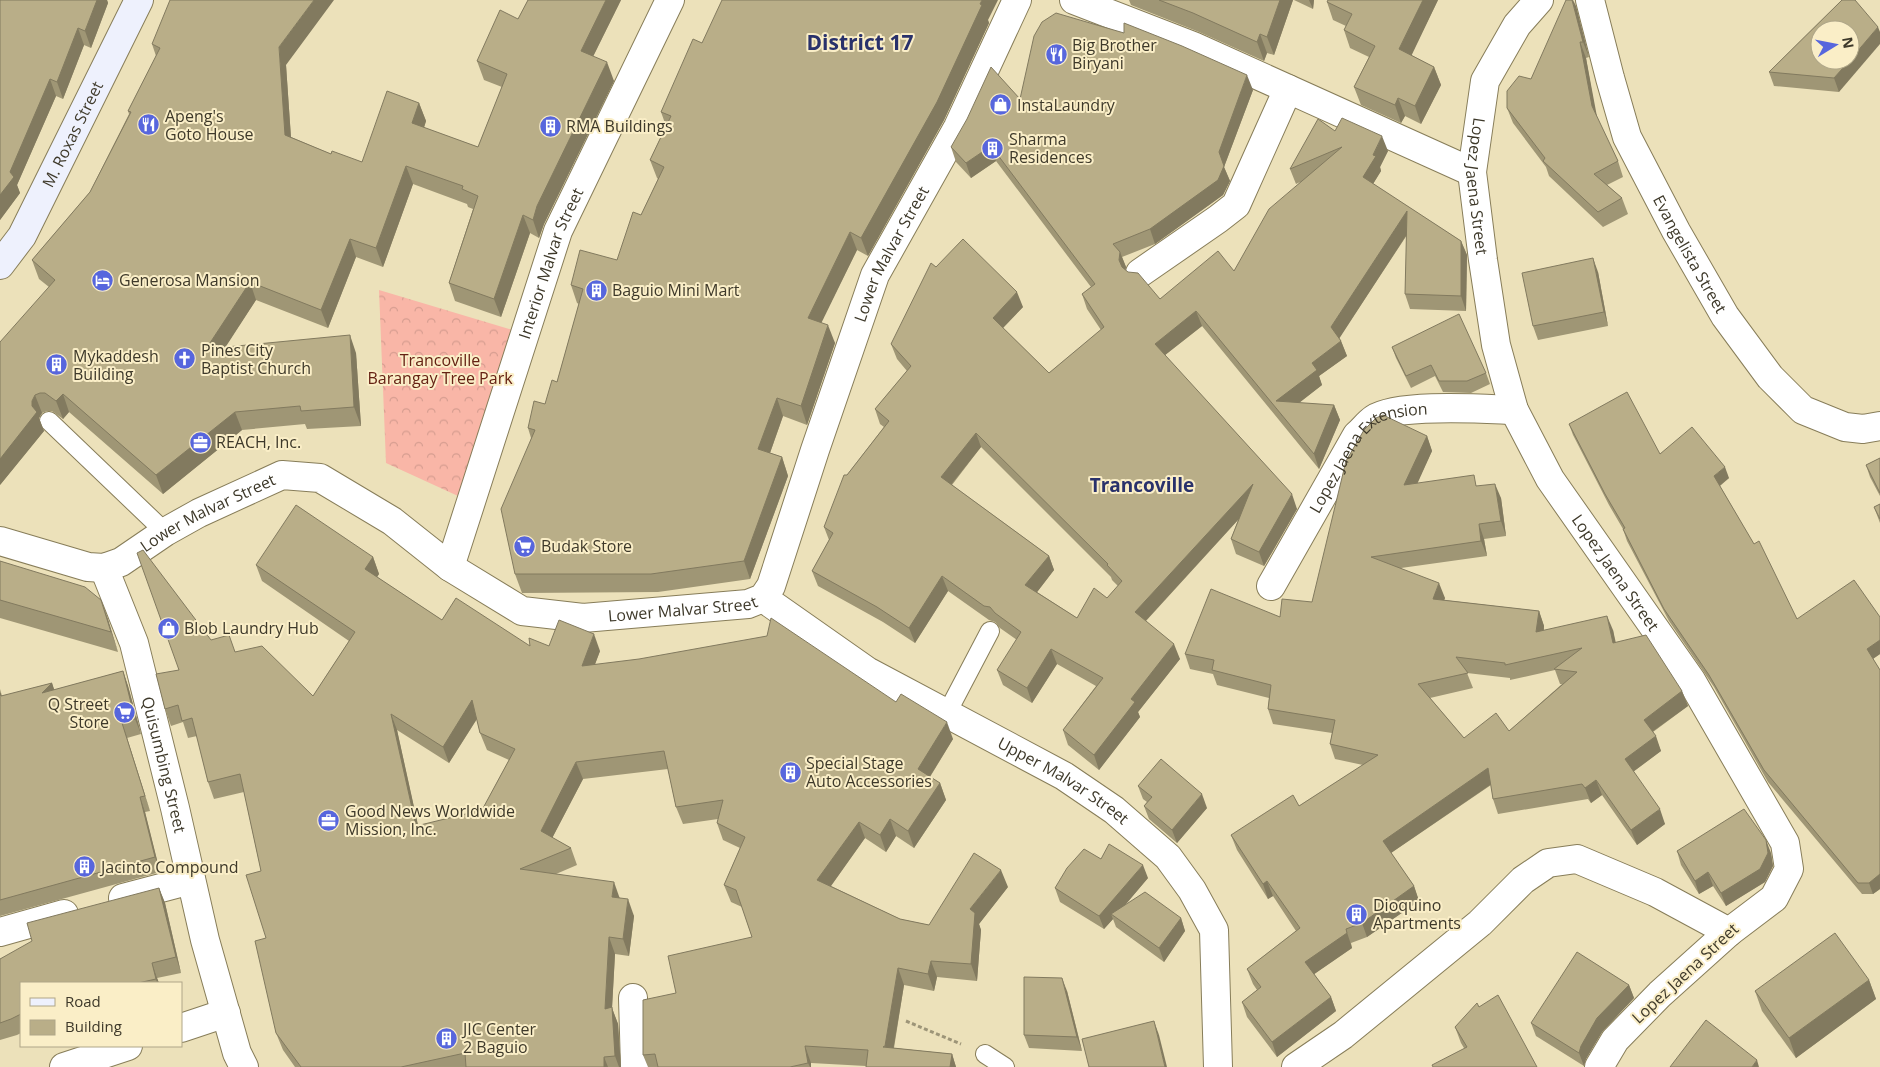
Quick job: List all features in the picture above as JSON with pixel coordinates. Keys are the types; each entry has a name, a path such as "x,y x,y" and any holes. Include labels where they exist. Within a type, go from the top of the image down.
{"main road":[{"name":"M. Roxas Street","path":"0,265 22,236 139,0"}],"street":[{"name":"Interior Malvar Street","path":"450,567 558,231 670,0"},
{"name":"Lower Malvar Street","path":"104,568 121,562 165,532 199,513 282,475 320,478 392,521 450,567 522,611 583,618 748,604 763,598 771,586 875,275 958,127 1017,0"},
{"path":"1074,0 1193,46 1472,172"},
{"name":"Lopez Jaena Street","path":"1539,0 1517,25 1485,81 1472,172 1482,260 1496,345 1514,410 1550,479 1691,680 1786,842 1789,869 1774,898 1729,932 1660,994 1615,1040 1599,1067"},
{"name":"Evangelista Street","path":"1590,0 1627,137 1676,231 1725,316 1770,377 1803,410 1845,427 1863,429 1880,426"},
{"path":"1140,273 1236,205 1288,89"},
{"name":"Lopez Jaena Extension","path":"1271,586 1357,435 1375,418 1397,412 1431,409 1514,410"},
{"path":"0,541 88,567 104,568"},
{"name":"Quisumbing Street","path":"104,568 134,643 205,940 237,1053 244,1067"},
{"name":"Upper Malvar Street","path":"763,598 867,671 1064,776 1114,810 1168,857 1192,890 1214,930 1218,1067"},
{"path":"1296,1067 1343,1035 1480,923 1523,880 1548,863 1577,859 1655,892 1729,932"},
{"path":"0,932 191,880"},
{"path":"633,998 635,1067"},
{"path":"182,1028 226,1013"},
{"path":"64,1067 125,1047"}],"lane":[{"path":"49,421 165,532"},
{"path":"947,713 990,630"},
{"path":"985,1054 1006,1067"}],"path":[{"path":"906,1021 985,1054"}],"green space":[{"name":"Trancoville Barangay Tree Park","path":"379,290 516,331 458,496 386,463"}],"building":[{"path":"0,0 97,0 85,31 78,28 57,82 50,79 10,172 14,177 0,195"},
{"path":"170,0 314,0 279,47 285,135 331,154 332,151 362,162 387,91 419,103 412,123 478,147 507,74 477,61 500,10 518,19 528,0 606,0 581,51 607,62 537,206 533,220 523,215 494,299 449,283 478,196 462,189 463,186 406,166 376,248 350,239 321,310 250,282 206,349 350,335 354,407 301,411 300,406 235,412 156,475 63,394 56,401 45,393 40,393 35,395 32,401 32,406 37,412 0,459 0,342 55,280 32,260 90,192 131,112 128,111 160,48 152,44"},
{"path":"722,0 982,0 980,4 982,5 937,102 861,238 850,232 808,318 828,325 801,406 777,398 758,449 782,457 744,561 651,574 515,574 501,509 535,430 528,428 534,401 545,404 552,380 557,382 583,289 571,285 580,250 617,260 633,212 641,215 664,167 650,160 671,116 661,112 693,39 702,43"},
{"path":"1159,0 1280,0 1267,37 1260,34 1257,42"},
{"path":"1328,0 1423,0 1399,49 1434,67 1415,106 1398,98 1395,105 1354,87 1375,46 1344,30 1352,14 1327,2"},
{"path":"1566,0 1572,0 1583,42 1580,42 1592,106 1618,161 1594,174 1622,198 1598,212 1543,161 1545,158 1507,108 1507,91 1519,76 1531,79"},
{"path":"1842,0 1855,0 1878,27 1860,48 1860,20 1822,20"},
{"path":"1056,13 1124,33 1124,23 1247,75 1219,152 1224,166 1218,180 1150,229 1113,244 1120,252 1119,260 1122,267 1128,272 1138,273 1160,299 1218,251 1234,271 1269,209 1342,147 1290,169 1318,119 1335,131 1342,118 1382,136 1373,155 1376,156 1363,177 1461,241 1461,296 1405,294 1407,211 1331,327 1341,341 1312,363 1317,370 1276,401 1334,405 1314,454 1196,311 1155,344 1292,494 1259,552 1231,539 1253,484 1135,612 1174,644 1131,699 1135,702 1094,755 1063,730 1103,678 1051,649 1027,688 997,670 1021,632 995,613 990,607 984,606 942,576 909,628 877,607 812,571 833,533 824,527 844,475 847,475 889,421 875,409 911,366 891,344 931,263 936,267 963,239 1017,292 993,318 1049,373 1104,327 1082,294 1095,284 991,146 966,163 951,147 967,119 991,67 1020,99 1034,36 1042,22","holes":["976,433 1108,564 1122,581 1107,598 1094,588 1077,618 1025,585 1049,556 941,477"]},
{"path":"1810,32 1810,70 1841,70 1834,78 1769,72"},
{"path":"1593,258 1604,312 1533,326 1522,273"},
{"path":"1459,314 1486,373 1467,381 1439,381 1431,365 1406,376 1392,347"},
{"path":"1627,392 1660,454 1692,427 1725,467 1714,476 1754,544 1759,541 1797,619 1854,580 1880,617 1880,640 1867,649 1880,670 1880,874 1869,883 1858,883 1764,770 1709,675 1664,609 1623,529 1625,528 1569,424"},
{"path":"1383,415 1427,436 1404,485 1474,475 1476,486 1495,484 1501,521 1479,524 1481,541 1371,557 1439,583 1433,599 1539,611 1536,632 1607,616 1613,643 1646,635 1682,691 1644,720 1656,736 1625,759 1660,809 1631,830 1596,780 1585,788 1582,784 1493,799 1488,768 1383,841 1414,886 1362,923 1346,929 1347,933 1305,962 1331,997 1272,1042 1242,1002 1261,987 1247,969 1300,928 1267,881 1263,884 1231,835 1293,795 1299,806 1378,755 1330,744 1335,720 1268,709 1271,685 1212,670 1214,660 1185,654 1211,589 1280,617 1282,599 1312,602 1346,461 1364,430 1376,418","holes":["1582,648 1554,669 1577,672 1509,731 1496,713 1464,738 1418,684 1468,673 1456,657 1505,663 1505,665"]},
{"path":"1880,458 1880,493 1866,465"},
{"path":"1880,504 1880,519 1874,507"},
{"path":"296,505 373,557 365,569 442,620 456,598 530,646 529,638 549,646 559,620 594,634 582,666 639,659 767,636 771,618 896,702 901,694 947,722 918,769 940,783 908,831 890,819 880,835 859,822 817,880 900,919 929,925 974,853 1001,870 970,909 975,913 971,964 931,961 928,974 898,968 885,1046 883,1047 952,1054 950,1067 866,1067 868,1050 805,1046 808,1063 790,1067 658,1067 655,1054 643,1055 643,1000 676,993 668,956 752,937 736,890 724,885 745,837 717,823 723,800 676,807 664,751 576,762 541,831 571,848 520,869 614,882 612,897 628,899 623,939 609,937 605,1009 612,1007 615,1056 604,1057 604,1067 466,1067 465,1053 401,1067 301,1067 276,1033 255,941 266,938 246,875 261,871 240,774 208,782 192,718 182,721 178,705 165,709 156,674 179,670 137,553 143,550 211,640 229,635 235,652 262,646 313,696 355,632 256,565","holes":["472,700 480,733 515,749 482,810 416,826 391,714 443,747"]},
{"path":"0,561 85,587 101,600 111,632 0,600"},
{"path":"123,671 135,719 122,723 145,796 140,797 155,857 0,900 0,693 1,696 52,683 42,693"},
{"path":"1161,759 1202,794 1172,830 1144,806 1152,797 1138,786"},
{"path":"1744,809 1766,840 1768,853 1760,869 1721,893 1708,872 1695,881 1677,851"},
{"path":"1109,844 1143,865 1099,916 1055,888 1067,868 1084,849 1101,859"},
{"path":"159,888 176,957 152,963 156,979 142,982 20,982 20,1014 0,1023 0,959 32,941 27,923"},
{"path":"1145,892 1181,918 1159,948 1111,914"},
{"path":"1835,933 1869,980 1789,1038 1755,991"},
{"path":"1577,952 1629,985 1597,1018 1579,1053 1531,1023"},
{"path":"1024,977 1062,978 1077,1037 1024,1035"},
{"path":"1498,995 1537,1067 1433,1067 1432,1065 1467,1047 1455,1027 1477,1003 1479,1007"},
{"path":"1706,1020 1757,1060 1752,1067 1670,1067"},
{"path":"1154,1021 1165,1067 1089,1067 1082,1039"}],"place":[{"name":"Big Brother Biryani","path":"1056,54"},
{"name":"InstaLaundry","path":"1001,105"},
{"name":"Apeng's Goto House","path":"149,125"},
{"name":"RMA Buildings","path":"550,126"},
{"name":"Sharma Residences","path":"993,148"},
{"name":"Generosa Mansion","path":"103,280"},
{"name":"Baguio Mini Mart","path":"596,290"},
{"name":"Pines City Baptist Church","path":"185,359"},
{"name":"Mykaddesh Building","path":"57,365"},
{"name":"REACH, Inc.","path":"200,442"},
{"name":"Budak Store","path":"525,546"},
{"name":"Blob Laundry Hub","path":"168,628"},
{"name":"Q Street Store","path":"125,713"},
{"name":"Special Stage Auto Accessories","path":"790,772"},
{"name":"Good News Worldwide Mission, Inc.","path":"329,820"},
{"name":"Jacinto Compound","path":"85,867"},
{"name":"Dioquino Apartments","path":"1357,914"},
{"name":"JIC Center 2 Baguio","path":"447,1038"}],"district":[{"name":"District 17","path":"860,42"},
{"name":"Trancoville","path":"1142,485"}]}
